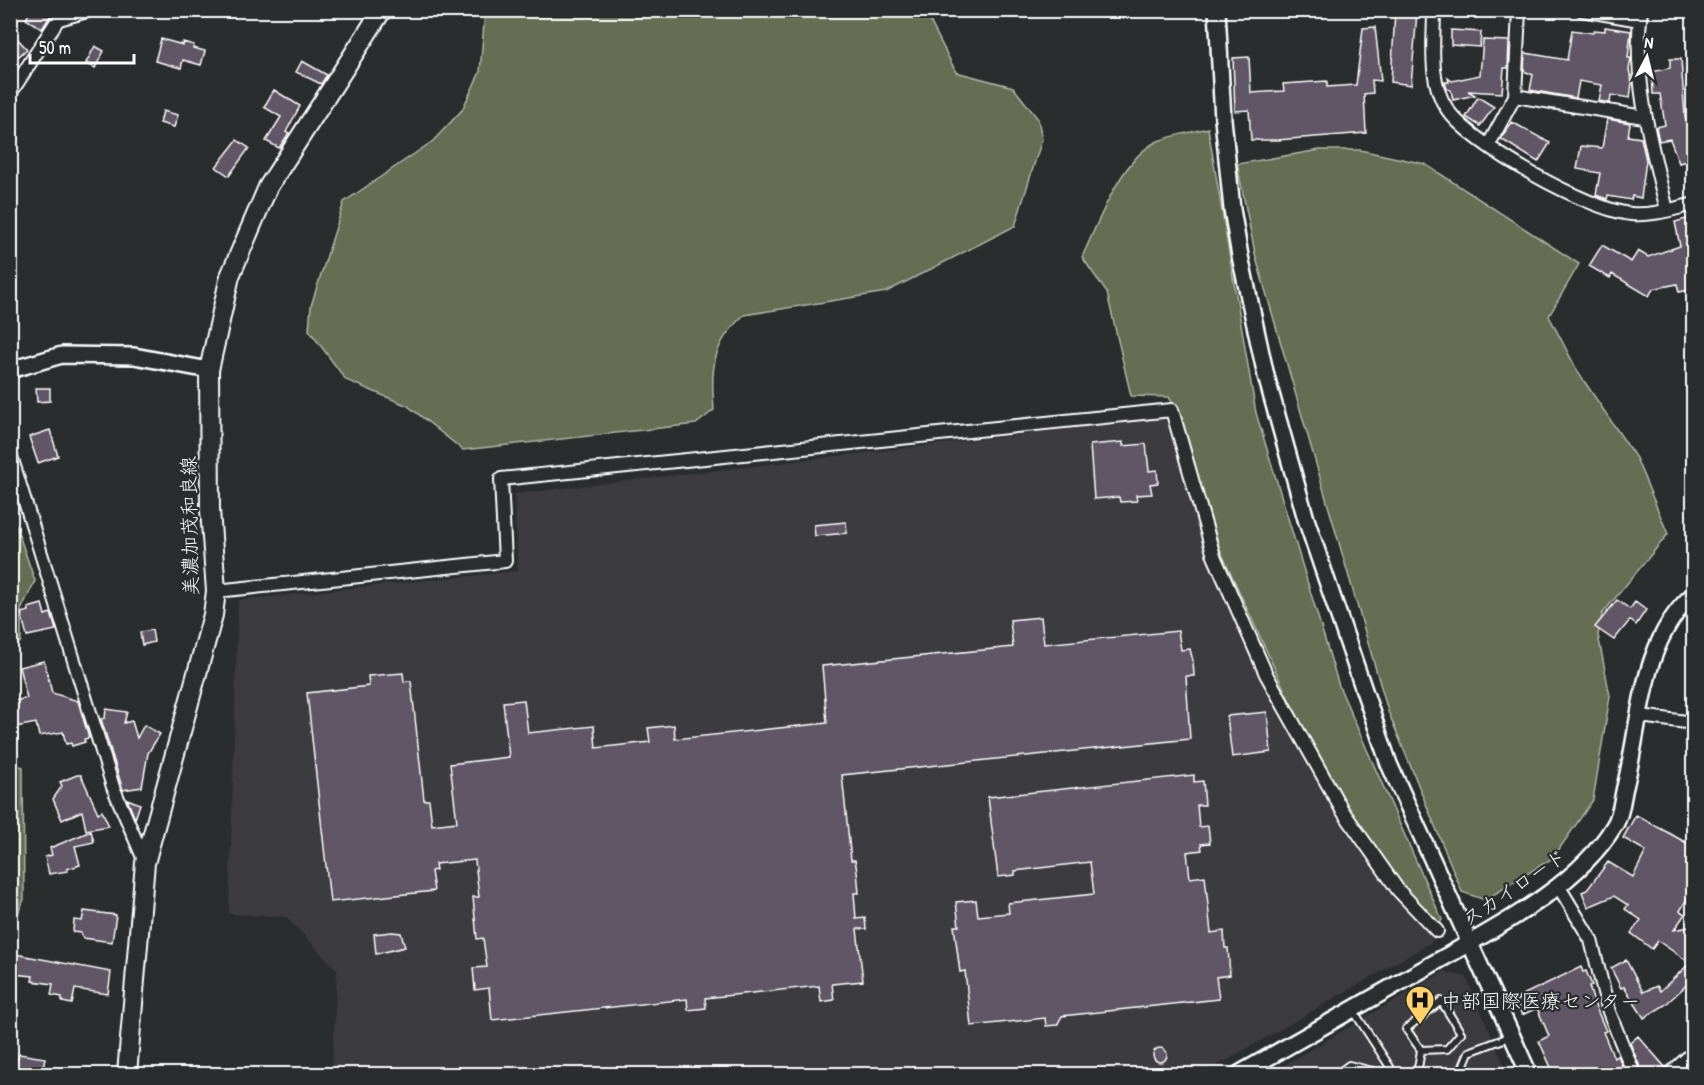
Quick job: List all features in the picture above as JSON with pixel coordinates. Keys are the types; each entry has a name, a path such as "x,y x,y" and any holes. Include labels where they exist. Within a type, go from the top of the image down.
{"main road":[{"name":"美濃加茂和良線","path":"127,1074 146,863 167,776 189,709 213,615 216,591 210,510 209,370 230,276 268,187 382,10"}],"street":[{"path":"10,94 62,15 90,10"},
{"path":"1217,10 1223,119 1232,209 1266,376 1306,519 1366,700 1411,818 1529,1074"},
{"path":"1434,10 1433,64 1438,88 1446,108 1467,130 1488,146 1577,198 1606,210 1632,214 1658,213 1694,204"},
{"path":"1488,146 1515,96 1519,10"},
{"path":"1582,10 1640,15 1640,67 1644,117 1667,210"},
{"path":"1515,96 1644,117"},
{"path":"10,370 62,355 134,356 209,370"},
{"path":"216,591 506,561 501,479 1172,410 1214,556 1266,674 1342,810 1398,890 1437,931"},
{"path":"10,453 113,787 146,863"},
{"name":"スカイロード","path":"1239,1074 1470,942 1559,887 1587,864 1616,824 1648,674 1663,635 1694,594"},
{"path":"1640,716 1694,723"},
{"path":"1559,887 1591,940 1609,1012 1634,1074"},
{"path":"1670,1074 1694,1052"}],"lane":[{"path":"1417,1074 1421,1050 1406,1029 1441,1001 1461,1033 1447,1049 1421,1050"},
{"path":"1353,1009 1390,1067 1389,1074"},
{"path":"1460,1074 1469,1052 1512,1036"},
{"path":"1337,1074 1349,1065 1384,1074"}],"shaded area":[{"path":"1179,416 1221,552 1314,754 1433,935 1432,942 1203,1074 335,1074 332,1073 337,970 286,917 229,914 238,600 518,571 514,494"},
{"name":"中部国際医療センター","path":"1445,971 1466,977 1508,1074 1269,1074"}],"green space":[{"path":"485,11 925,11 956,72 1013,87 1038,119 1042,139 1015,226 886,292 744,315 733,326 719,347 713,370 714,410 696,424 463,450 408,406 346,380 309,330 311,306 344,202 433,141 462,110 480,72"},
{"path":"1208,128 1256,413 1339,686 1442,920 1433,935 1375,853 1314,754 1221,552 1179,416 1169,397 1131,396 1107,293 1082,257 1112,192 1133,161 1145,149 1158,141"},
{"path":"1320,150 1360,150 1425,164 1579,264 1549,316 1578,372 1636,458 1668,534 1602,614 1598,635 1610,696 1593,800 1553,858 1485,900 1462,892 1388,711 1256,258 1237,164"},
{"path":"10,509 35,581 21,610 21,641 11,652"},
{"path":"11,763 23,767 24,899 11,930"}],"building":[{"path":"31,10 54,10 42,29 26,19"},
{"path":"1395,11 1417,12 1411,85 1391,82"},
{"path":"1375,27 1381,81 1372,80 1373,93 1364,94 1366,133 1251,140 1249,110 1235,111 1233,58 1249,57 1251,93 1284,91 1283,84 1327,81 1327,87 1356,85 1363,28"},
{"path":"1605,27 1631,31 1628,58 1631,58 1630,98 1611,95 1610,103 1599,101 1602,85 1579,81 1576,98 1530,90 1533,75 1524,71 1525,53 1567,60 1572,30 1593,33 1594,30 1605,31"},
{"path":"1451,30 1481,32 1480,47 1451,45"},
{"path":"10,31 27,49 10,64"},
{"path":"161,39 183,45 183,42 194,45 193,48 205,51 201,65 183,60 181,68 155,61"},
{"path":"1483,40 1509,41 1508,68 1504,68 1502,93 1468,91 1475,95 1453,100 1451,90 1447,89 1445,82 1449,82 1448,78 1452,81 1480,75"},
{"path":"95,46 104,51 95,68 86,63"},
{"path":"1670,59 1681,59 1685,117 1694,145 1694,159 1679,163 1670,139 1659,141 1656,127 1665,125 1660,94 1653,94 1652,72 1670,68"},
{"path":"302,61 327,75 321,84 296,72"},
{"path":"274,90 300,106 286,132 289,133 279,148 266,141 281,117 264,107"},
{"path":"1478,97 1494,107 1480,126 1466,117"},
{"path":"163,111 178,115 174,127 160,123"},
{"path":"1607,119 1630,123 1628,136 1641,138 1646,160 1641,198 1632,196 1631,200 1608,196 1607,199 1596,195 1600,173 1577,169 1581,146 1602,148"},
{"path":"1512,122 1550,143 1538,162 1501,139"},
{"path":"237,140 249,148 229,176 216,167"},
{"path":"1694,217 1694,289 1679,292 1677,284 1653,289 1649,296 1612,274 1610,278 1589,266 1602,245 1631,262 1638,251 1648,257 1680,246 1675,222"},
{"path":"36,388 50,388 50,401 37,402"},
{"path":"50,430 58,456 38,463 29,437"},
{"path":"1123,442 1123,446 1146,444 1149,471 1157,470 1158,483 1150,484 1152,494 1136,495 1137,501 1120,502 1119,497 1094,499 1090,445"},
{"path":"846,522 847,533 815,536 814,525"},
{"path":"1617,600 1630,609 1635,602 1646,610 1636,625 1630,620 1614,640 1595,627"},
{"path":"42,604 45,615 51,613 56,630 27,636 21,613 29,611 28,608"},
{"path":"1041,617 1044,644 1178,631 1181,650 1190,649 1193,661 1194,676 1186,676 1190,739 842,775 851,860 855,860 857,871 859,893 854,893 856,919 865,918 866,929 857,929 863,981 832,984 834,1000 821,1002 819,986 705,998 706,1008 688,1010 687,999 492,1020 489,988 475,990 473,968 487,967 483,938 477,939 473,897 479,897 475,860 435,864 436,870 431,871 434,891 330,902 307,693 369,686 368,676 403,673 404,682 411,681 424,800 429,800 432,825 457,822 450,764 509,757 503,702 524,700 528,733 594,726 596,748 650,742 648,728 674,725 675,739 827,723 822,666 1013,647 1010,620"},
{"path":"152,630 154,642 142,645 140,632"},
{"path":"44,661 52,693 78,701 89,738 84,739 85,742 72,746 71,743 66,744 63,732 39,736 36,723 10,728 10,702 27,698 19,667"},
{"path":"106,709 127,712 124,723 132,721 137,738 144,725 160,734 148,753 142,787 123,790 101,719 105,718"},
{"path":"1267,712 1271,752 1232,757 1227,716"},
{"path":"81,775 98,813 102,811 109,826 86,830 82,811 62,820 53,799 62,786 60,782"},
{"path":"1194,775 1194,782 1203,781 1205,805 1197,805 1199,827 1208,826 1210,843 1201,844 1202,850 1187,852 1190,878 1205,876 1211,933 1224,931 1225,948 1228,948 1230,975 1216,977 1219,999 1062,1016 1057,1025 1046,1026 1045,1018 971,1026 965,971 960,972 954,926 959,926 956,902 976,900 978,916 1009,913 1008,903 1094,894 1090,862 1015,871 1015,875 998,877 988,797"},
{"path":"127,799 140,804 135,819"},
{"path":"1636,815 1694,847 1694,887 1680,911 1685,914 1674,930 1694,926 1694,978 1665,1005 1644,1018 1624,987 1621,988 1611,968 1626,960 1643,992 1657,986 1660,991 1690,963 1658,941 1652,949 1631,933 1641,920 1625,909 1628,905 1614,896 1588,907 1582,892 1587,890 1608,862 1633,877 1646,851 1623,838"},
{"path":"91,831 94,842 75,846 80,865 67,869 68,871 49,874 45,857 52,855 50,848"},
{"path":"84,911 116,915 112,942 83,938 81,933 73,932 74,920 82,921"},
{"path":"401,933 405,947 376,954 374,934"},
{"path":"15,954 111,972 108,994 75,989 72,1004 62,1002 62,997 51,995 53,984 32,981 33,976 13,974"},
{"path":"1581,967 1583,972 1586,971 1592,985 1589,986 1594,1003 1606,1031 1603,1032 1614,1058 1618,1055 1624,1072 1618,1074 1554,1074 1539,1041 1549,1036 1537,1008 1522,1015 1515,1001 1519,999 1518,997"},
{"path":"1638,1036 1665,1067 1662,1074 1650,1074 1640,1067 1630,1043"},
{"path":"1160,1048 1165,1050 1167,1055 1165,1060 1160,1062 1155,1060 1153,1055 1155,1050"},
{"path":"19,1054 45,1058 42,1074 21,1074 13,1071"}],"place":[{"name":"中部国際医療センター","path":"1420,1026"}]}
